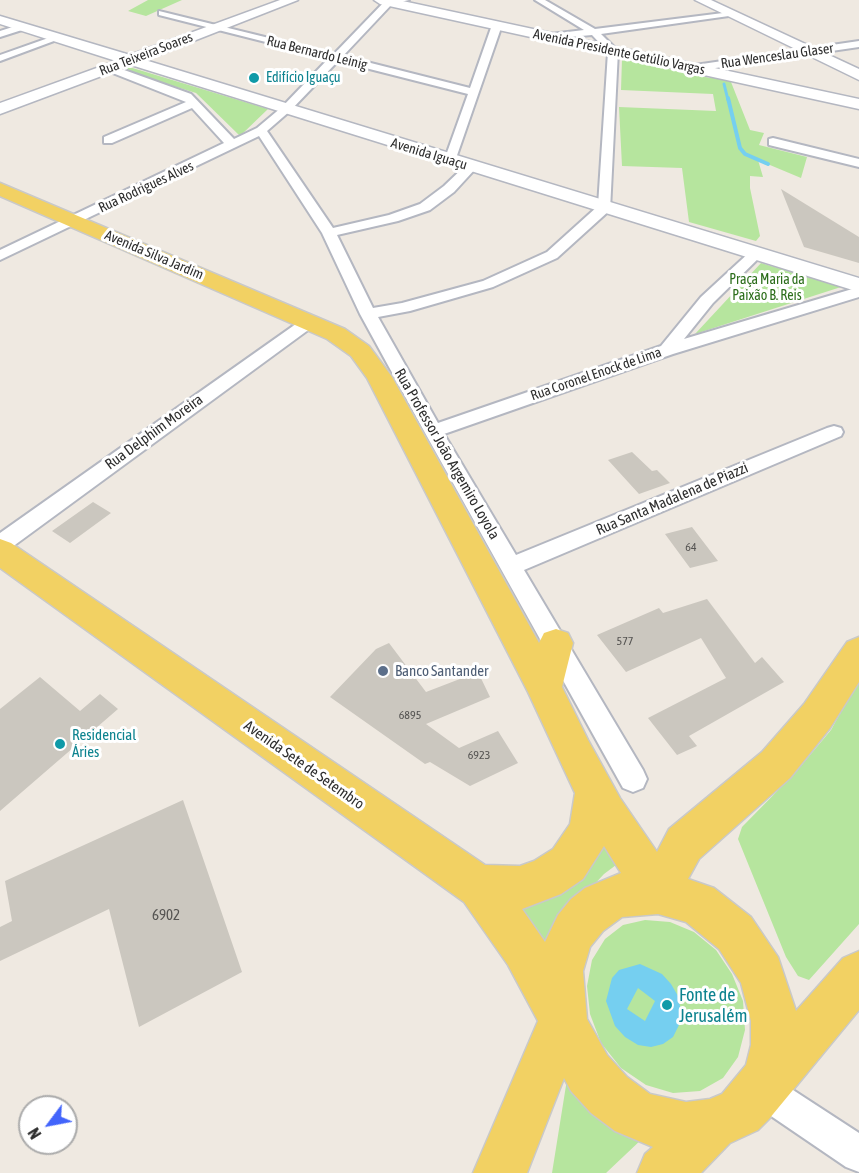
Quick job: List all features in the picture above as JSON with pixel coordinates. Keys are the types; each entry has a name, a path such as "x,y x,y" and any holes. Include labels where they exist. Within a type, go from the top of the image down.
{"main road":[{"name":"Rua Teixeira Soares","path":"0,109 292,0"},
{"path":"701,0 859,75"},
{"name":"Avenida Presidente Getúlio Vargas","path":"384,1 859,104"},
{"name":"Avenida Iguaçu","path":"0,20 450,161 859,285"},
{"name":"Avenida Silva Jardim","path":"0,189 309,322"},
{"name":"Rua Professor João Argemiro Loyola","path":"309,322 336,334 360,351 379,377 544,687 595,792 658,892"},
{"path":"379,377 420,408"},
{"name":"Avenida Sete de Setembro","path":"0,551 479,887 525,949 563,1020"},
{"path":"544,687 556,643"},
{"path":"658,892 684,844 776,765 817,716 859,652"},
{"path":"479,887 520,888 546,879 568,864 590,831 595,792"},
{"path":"629,847 658,850 684,844"},
{"path":"761,1089 770,1068 775,1045 775,1021 762,973 735,933 698,904 658,892 638,892 610,900 586,915 574,931 565,950 561,972 563,1020 574,1047 589,1073 609,1095 633,1113 668,1126 686,1128 712,1125 740,1112 761,1089 859,974"},
{"path":"500,1173 563,1020"},
{"path":"518,1173 522,1118"},
{"path":"664,1173 712,1125"}],"street":[{"path":"384,1 405,0"},
{"path":"368,314 404,308 488,284 552,255 605,207 614,51 594,32 539,0"},
{"name":"Rua Rodrigues Alves","path":"0,256 261,130 286,109 335,58 384,1"},
{"name":"Rua Bernardo Leinig","path":"162,13 473,92"},
{"path":"551,37 731,15"},
{"path":"450,161 497,25"},
{"path":"0,34 22,27"},
{"path":"0,58 57,38"},
{"name":"Rua Wenceslau Glaser","path":"695,68 859,44"},
{"path":"109,68 187,96 233,145"},
{"path":"108,140 195,102"},
{"name":"Rua Professor João Argemiro Loyola","path":"261,130 329,232 368,314 420,408 633,779"},
{"path":"773,142 859,163"},
{"path":"329,232 393,218 424,207 449,189 471,167"},
{"name":"Rua Coronel Enock de Lima","path":"433,431 667,350 707,300 757,253"},
{"path":"667,350 859,292"},
{"name":"Rua Delphim Moreira","path":"0,544 309,322"},
{"name":"Rua Santa Madalena de Piazzi","path":"511,566 834,432"},
{"path":"761,1089 859,1154"}],"green space":[{"path":"148,0 182,0 146,16 128,11"},
{"path":"622,59 710,78 709,73 729,77 750,130 764,133 759,145 807,157 801,178 758,160 763,177 750,176 750,188 760,236 756,241 689,222 682,168 622,166 619,107 716,111 713,94 621,90"},
{"path":"126,66 268,109 240,136 196,93 118,69"},
{"name":"Praça Maria da Paixão B. Reis","path":"761,263 841,287 695,334"},
{"path":"859,679 859,924 809,980 798,976 786,957 738,839 742,827 795,773 831,730"},
{"path":"600,827 616,865 604,874 562,919 547,958 518,900"},
{"path":"645,920 670,922 694,932 716,950 732,974 743,1001 745,1030 738,1057 723,1078 700,1091 673,1093 646,1085 621,1068 601,1043 590,1014 587,986 592,960 605,939 623,925"},
{"path":"568,1073 643,1138 606,1173 552,1173"}],"water":[{"name":"Fonte de Jerusalém","path":"640,964 662,974 671,984 678,996 681,1011 679,1025 673,1037 663,1044 651,1047 638,1045 625,1037 615,1026 606,1001 612,978 619,970","holes":["638,988 655,1001 645,1021 627,1009"]}],"building":[{"path":"781,189 859,237 859,263 804,247"},
{"path":"632,452 652,471 657,470 670,483 639,494 608,460"},
{"path":"93,502 111,513 70,543 52,531"},
{"path":"692,527 718,561 690,568 665,534"},
{"path":"707,599 755,663 762,657 784,682 689,736 697,746 677,755 648,718 726,678 701,638 626,672 597,635 659,608 663,613"},
{"path":"389,643 426,692 478,672 490,697 426,724 459,748 498,731 518,763 470,786 430,762 425,764 330,697 376,649"},
{"path":"40,677 80,711 100,694 118,709 0,811 0,709"},
{"path":"183,800 242,972 139,1027 109,909 0,961 0,927 12,921 5,881"}],"waterway":[{"path":"724,84 728,100"},
{"path":"728,98 740,148 745,154 768,164"}],"place":[{"name":"Edifício Iguaçu","path":"254,78"},
{"name":"Banco Santander","path":"383,671"},
{"name":"Residencial Áries","path":"60,744"},
{"name":"Fonte de Jerusalém","path":"667,1005"}]}
